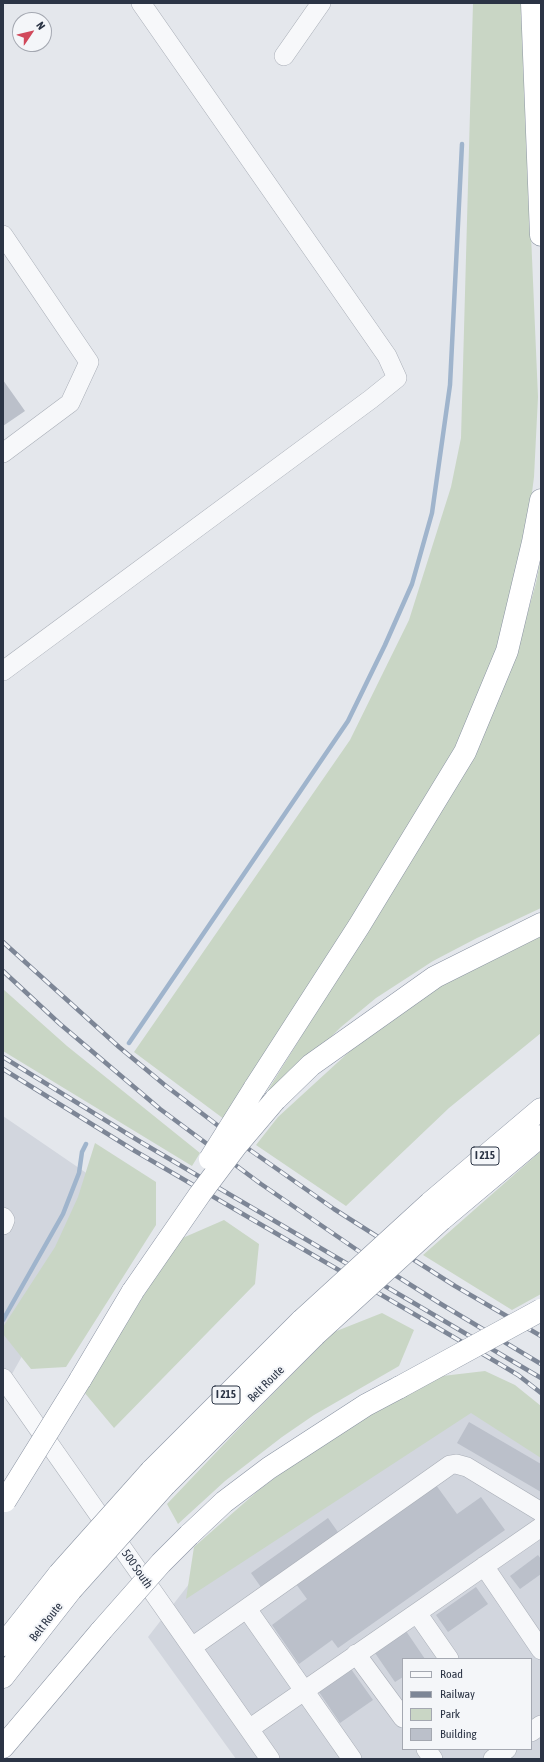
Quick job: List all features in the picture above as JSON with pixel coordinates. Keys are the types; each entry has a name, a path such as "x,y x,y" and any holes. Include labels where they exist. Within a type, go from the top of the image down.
{"highway":[{"path":"532,3 541,235"},
{"path":"4,1503 80,1380 189,1193 359,926 465,752 507,651 533,542 541,500"},
{"path":"133,1291 223,1164 274,1100 311,1065 435,976 541,924"},
{"name":"Belt Route","path":"3,1645 65,1582 158,1478 309,1327 435,1212 541,1110"},
{"name":"Belt Route","path":"435,1212 541,1136"},
{"path":"3,1747 101,1631 161,1563 224,1502 269,1468 316,1436 366,1405 541,1310"},
{"name":"Belt Route","path":"3,1677 65,1582"}],"street":[{"path":"3,671 365,404 397,378 387,356 141,3"},
{"path":"284,56 321,3"},
{"path":"3,235 89,362 70,403 3,453"},
{"path":"3,1217 5,1220 3,1225"},
{"name":"500 South","path":"3,1378 270,1759"},
{"path":"192,1647 450,1465 456,1464 467,1466 541,1512"},
{"path":"249,1729 541,1528"},
{"path":"484,1566 541,1650"},
{"path":"247,1609 352,1759"},
{"path":"417,1613 448,1658"},
{"path":"356,1654 402,1717"},
{"path":"532,1731 541,1725"},
{"path":"427,1750 433,1759"},
{"path":"493,1759 506,1750"}],"shaded area":[{"path":"3,1116 114,1192 3,1390"},
{"path":"495,1388 541,1418 541,1759 236,1759 148,1637 213,1553"}],"green space":[{"path":"473,3 521,3 538,397 534,477 529,516 514,598 483,690 445,769 228,1122 134,1052 350,740 409,620 451,487 461,438"},
{"path":"541,557 541,908 477,938 433,961 376,998 341,1027 270,1098 265,1095 454,790 523,629 536,583"},
{"path":"541,934 541,1033 449,1108 346,1206 256,1145 278,1117 385,1019 417,995"},
{"path":"3,989 67,1046 200,1153 192,1166 3,1051"},
{"path":"95,1143 156,1182 156,1225 66,1367 31,1369 3,1334 3,1327 55,1247 78,1197"},
{"path":"541,1151 541,1294 512,1310 423,1255"},
{"path":"224,1220 259,1244 255,1284 114,1428 84,1392 178,1240"},
{"path":"382,1313 414,1330 399,1366 314,1415 282,1437 225,1481 178,1524 167,1504 247,1420 334,1332"},
{"path":"485,1371 515,1385 541,1406 541,1458 471,1413 186,1599 194,1547 260,1489 350,1425 434,1377"}],"building":[{"path":"3,380 25,411 3,426"},
{"path":"469,1422 541,1464 541,1492 457,1443"},
{"path":"436,1485 457,1514 481,1497 505,1530 338,1648 332,1640 299,1664 272,1625 307,1599 296,1584"},
{"path":"328,1518 340,1535 263,1590 251,1573"},
{"path":"538,1555 541,1559 541,1574 520,1589 510,1576"},
{"path":"476,1587 488,1604 448,1632 436,1615"},
{"path":"406,1631 424,1658 402,1658 402,1678 395,1682 375,1653"},
{"path":"351,1669 373,1700 340,1723 319,1692"}],"waterway":[{"path":"129,1043 348,721 385,645 412,584 432,513 450,385 462,144"},
{"path":"3,1320 63,1214 79,1173 82,1152 86,1144"}],"railway":[{"path":"3,942 119,1047 166,1086 250,1150 334,1209 455,1286 541,1336"},
{"path":"3,971 60,1024 160,1109 261,1184 379,1265 541,1364"},
{"path":"3,1057 139,1141 541,1378"},
{"path":"3,1069 135,1151 518,1375 541,1393"}]}
